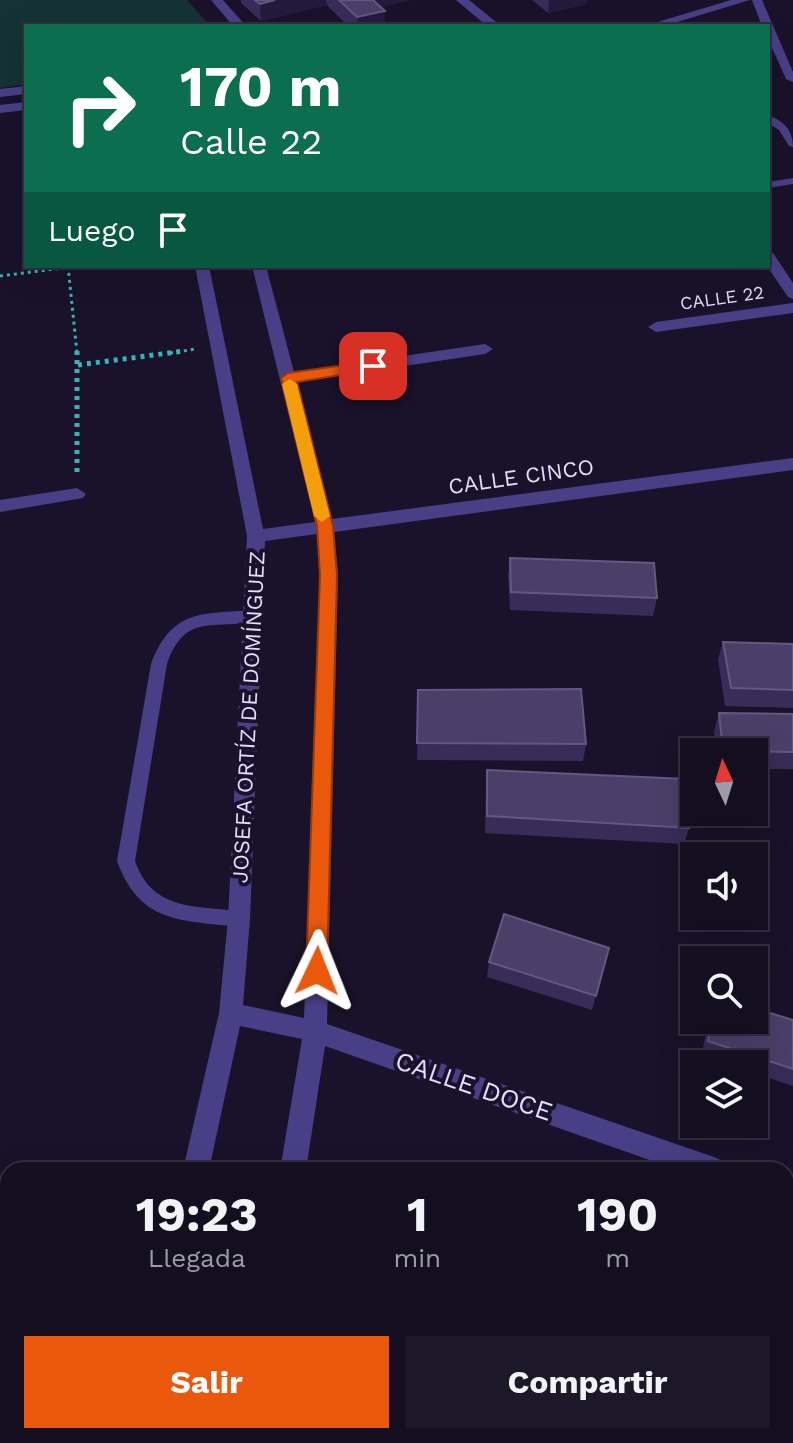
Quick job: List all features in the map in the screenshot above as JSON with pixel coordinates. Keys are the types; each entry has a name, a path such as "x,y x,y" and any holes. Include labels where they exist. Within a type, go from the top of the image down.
{"street":[{"path":"217,0 238,24"},
{"path":"462,0 492,24"},
{"path":"656,24 714,3 744,0"},
{"path":"0,93 24,90"},
{"path":"0,109 24,106"},
{"path":"770,259 793,294"},
{"name":"JOSEFA ORTÍZ DE DOMÍNGUEZ","path":"198,1162 231,1013 239,919 256,536 202,268"},
{"path":"260,268 325,526 329,612 315,1031 294,1162"},
{"name":"CALLE 22","path":"656,327 793,308"},
{"path":"288,378 485,349"},
{"name":"CALLE CINCO","path":"256,536 793,464"},
{"path":"0,506 77,494"},
{"name":"CALLE DOCE","path":"231,1013 315,1031 691,1162"}],"lane":[{"path":"757,0 766,24"},
{"path":"770,33 791,79"},
{"path":"770,119 783,128 793,144"},
{"path":"770,185 793,181"},
{"path":"239,919 176,910 148,902 131,882 126,861 159,664 169,639 181,629 203,620 253,616"}],"path":[{"path":"0,276 60,268"},
{"path":"68,268 78,365 77,494"},
{"path":"78,365 218,346"}],"green space":[{"path":"0,0 187,0 208,24 24,24 24,84 0,88"}],"building":[{"path":"339,0 373,0 385,11 357,17"},
{"path":"510,558 654,563 657,598 511,592"},
{"path":"723,642 793,644 793,690 731,688"},
{"path":"581,689 586,744 417,743 418,690"},
{"path":"719,713 793,714 793,752 768,752 768,738 722,738"},
{"path":"487,770 680,779 680,826 689,828 487,816"},
{"path":"504,914 609,948 596,996 489,962"},
{"path":"768,1012 793,1020 793,1069 768,1061 768,1050 735,1050 708,1041 709,1034 768,1034"}],"slow traffic":[{"path":"290,384 322,516"}],"route":[{"path":"317,971 329,575 325,526 288,378 373,366"}]}
